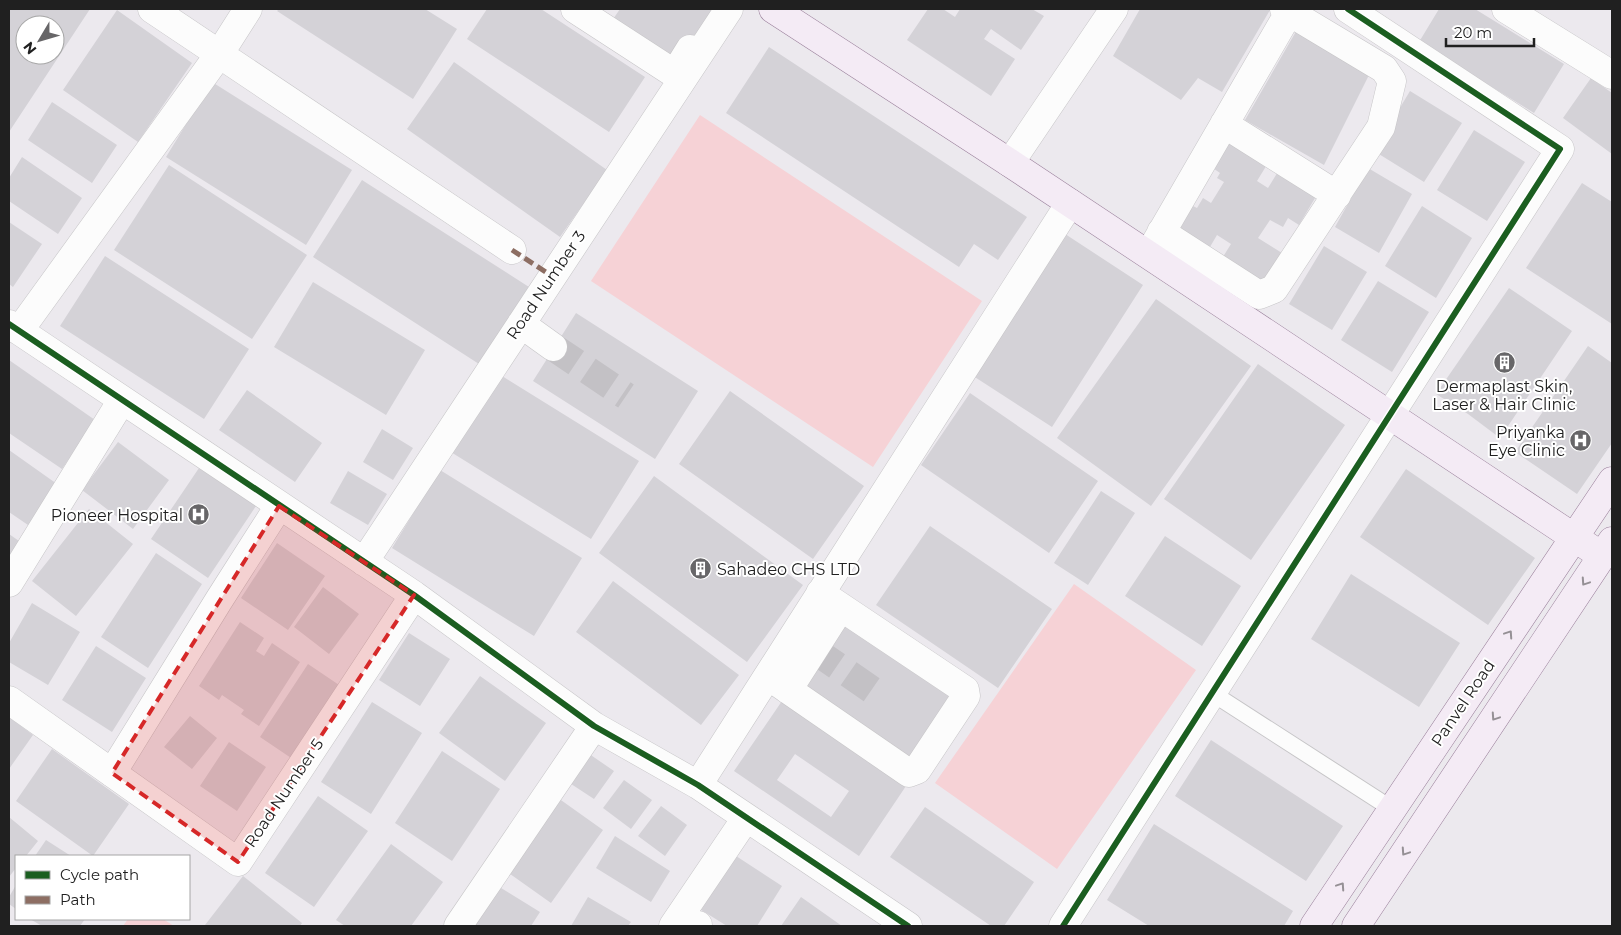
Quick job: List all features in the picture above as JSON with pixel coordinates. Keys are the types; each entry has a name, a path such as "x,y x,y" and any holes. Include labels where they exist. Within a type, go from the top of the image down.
{"street":[{"path":"152,9 512,250"},
{"path":"248,9 220,53 14,327 414,595 594,726 698,785 893,922"},
{"path":"575,9 607,17 672,72 677,70 718,9"},
{"name":"Road Number 3","path":"364,562 729,9"},
{"path":"773,9 1070,203 1259,295 1274,289 1381,127 1392,81 1384,69 1288,10 1155,244"},
{"path":"1010,163 1113,21 1128,9"},
{"path":"1063,926 1560,149 1348,9"},
{"path":"1506,9 1612,75"},
{"path":"1224,124 1337,196"},
{"path":"698,785 807,645 831,600 1070,203"},
{"path":"1155,244 1390,415 1574,538 1609,554 1356,926"},
{"path":"521,324 553,347"},
{"path":"9,583 122,400"},
{"name":"Panvel Road","path":"1314,926 1612,481"},
{"path":"9,700 112,773 219,600 280,506"},
{"name":"Road Number 5","path":"112,773 238,862 414,595"},
{"path":"778,683 909,773 917,770 966,696 965,690 831,600"},
{"path":"458,926 594,726"},
{"path":"690,923 746,818"}],"lane":[{"path":"1212,693 1392,809"}],"highlighted area":[{"path":"279,506 414,595 238,862 112,773"}],"shaded area":[{"path":"700,115 982,301 873,467 591,281"},
{"path":"1074,584 1196,670 1057,869 935,783"},
{"path":"127,920 165,920 174,926 123,926"}],"building":[{"path":"9,9 90,9 65,47 65,15 15,15 15,65 53,65 9,132"},
{"path":"279,9 425,9 457,29 413,99 277,11"},
{"path":"487,9 541,9 645,77 609,132 467,39"},
{"path":"620,9 713,9 674,68 609,25"},
{"path":"928,9 943,9 955,17 960,9 1032,9 1044,16 1021,50 991,29 984,39 1015,59 991,96 907,40"},
{"path":"1140,9 1270,10 1222,92 1198,78 1181,100 1113,56"},
{"path":"1439,9 1475,9 1564,64 1534,113 1419,42"},
{"path":"117,10 192,63 138,142 63,90"},
{"path":"1298,28 1369,75 1324,165 1245,120"},
{"path":"769,47 1027,217 998,260 974,244 959,267 726,113"},
{"path":"454,62 607,170 560,237 407,129"},
{"path":"1591,78 1612,93 1612,154 1563,118"},
{"path":"212,82 352,170 306,245 166,157"},
{"path":"1410,91 1462,123 1424,182 1374,151"},
{"path":"52,102 117,145 92,183 28,140"},
{"path":"1474,130 1525,162 1487,221 1437,190"},
{"path":"1226,138 1268,163 1257,181 1268,188 1279,170 1318,193 1299,225 1288,218 1283,227 1270,220 1258,238 1282,253 1263,285 1221,260 1231,244 1217,235 1207,252 1171,230 1187,203 1197,208 1203,198 1211,203 1224,182 1217,178 1220,173 1210,166"},
{"path":"22,157 82,198 58,234 9,201 9,178"},
{"path":"169,165 307,255 252,339 114,250"},
{"path":"1368,168 1412,194 1379,253 1335,227"},
{"path":"362,180 529,287 479,364 313,257"},
{"path":"1582,183 1612,202 1612,324 1526,268"},
{"path":"1422,206 1472,238 1436,298 1385,266"},
{"path":"9,222 42,244 13,287 9,284"},
{"path":"1059,230 1143,285 1052,427 967,372"},
{"path":"1324,246 1367,272 1332,330 1289,304"},
{"path":"105,256 249,349 204,419 60,326"},
{"path":"1378,281 1429,312 1392,372 1341,340"},
{"path":"313,282 425,350 386,415 274,347"},
{"name":"Dermaplast Skin, Laser & Hair Clinic","path":"1509,288 1572,331 1500,438 1468,414 1436,394"},
{"path":"1156,299 1251,366 1151,506 1057,438"},
{"path":"576,313 698,391 655,459 533,381"},
{"path":"1588,346 1612,363 1612,443 1577,494 1515,452"},
{"path":"9,360 95,420 62,469 9,433"},
{"path":"1258,364 1345,425 1251,560 1164,499"},
{"path":"494,371 639,461 591,539 446,449"},
{"path":"247,390 322,443 295,482 219,430"},
{"path":"730,391 864,486 813,559 679,464"},
{"path":"970,393 1098,481 1049,553 921,465"},
{"path":"382,429 413,448 393,480 363,462"},
{"path":"118,442 169,480 133,529 82,490"},
{"path":"9,450 57,484 28,525 9,512"},
{"path":"199,468 256,506 208,578 151,539"},
{"path":"1406,469 1535,558 1488,625 1360,537"},
{"path":"440,470 582,558 534,636 392,548"},
{"path":"348,471 387,494 368,525 330,503"},
{"name":"Sahadeo CHS LTD","path":"654,476 803,585 747,662 599,553"},
{"path":"1101,491 1135,513 1088,585 1054,563"},
{"path":"89,509 133,544 76,616 32,581"},
{"path":"930,526 1052,609 998,688 876,605"},
{"path":"9,534 19,541 9,556"},
{"path":"1165,536 1241,586 1202,646 1125,596"},
{"path":"277,543 325,576 288,630 241,598"},
{"path":"156,553 202,584 148,668 101,637"},
{"path":"1351,574 1460,643 1419,707 1311,639"},
{"path":"613,581 739,675 701,725 576,632"},
{"path":"323,587 359,614 329,654 294,627"},
{"path":"32,603 80,632 48,685 9,662 9,643"},
{"path":"840,611 959,693 910,767 793,685"},
{"path":"240,622 264,638 256,651 264,656 272,643 300,662 259,726 241,714 244,710 222,695 219,700 199,686"},
{"path":"409,633 450,659 420,706 379,680"},
{"path":"96,646 146,678 112,732 62,700"},
{"path":"308,664 348,691 300,764 260,737"},
{"path":"480,676 546,723 505,781 439,733"},
{"path":"782,701 906,786 859,856 734,771","holes":["795,754 849,791 831,817 777,780"]},
{"path":"372,702 422,733 371,814 321,782"},
{"path":"190,716 217,738 192,769 164,747"},
{"path":"9,717 33,735 9,769"},
{"path":"1211,740 1343,826 1306,881 1175,796"},
{"path":"229,742 266,767 237,811 200,786"},
{"path":"52,749 129,804 94,855 92,855 16,801"},
{"path":"582,749 614,771 594,799 562,778"},
{"path":"442,751 500,789 452,861 395,823"},
{"path":"624,780 652,800 631,829 603,808"},
{"path":"551,793 603,830 551,903 499,866"},
{"path":"318,796 368,831 314,907 265,873"},
{"path":"661,806 687,825 665,856 638,836"},
{"path":"925,807 1034,882 1004,926 991,926 890,857"},
{"path":"9,817 38,841 27,855 15,855 15,869 9,877"},
{"path":"1154,824 1293,911 1284,926 1149,926 1107,900"},
{"path":"615,836 670,871 651,902 596,868"},
{"path":"46,840 69,855 36,855"},
{"path":"391,844 443,882 411,926 345,926 336,920"},
{"path":"733,854 782,886 757,926 727,926 698,908"},
{"path":"243,876 302,923 300,926 205,925"},
{"path":"493,883 540,912 531,926 466,926"},
{"path":"15,887 15,908 9,904 9,897"},
{"path":"588,897 631,922 628,926 571,926"},
{"path":"801,897 842,926 781,926"},
{"path":"32,920 84,920 80,926 42,926"}],"tunnel":[{"path":"553,347 626,396"},
{"path":"814,650 875,692"}],"marked path":[{"path":"512,250 552,276"}],"cycle path":[{"path":"1063,926 1560,149 1348,9"},
{"path":"9,324 414,595 594,726 698,785 908,926"}],"place":[{"name":"Dermaplast Skin, Laser & Hair Clinic","path":"1504,362"},
{"name":"Priyanka Eye Clinic","path":"1581,441"},
{"name":"Pioneer Hospital","path":"199,515"},
{"name":"Sahadeo CHS LTD","path":"701,569"}]}
